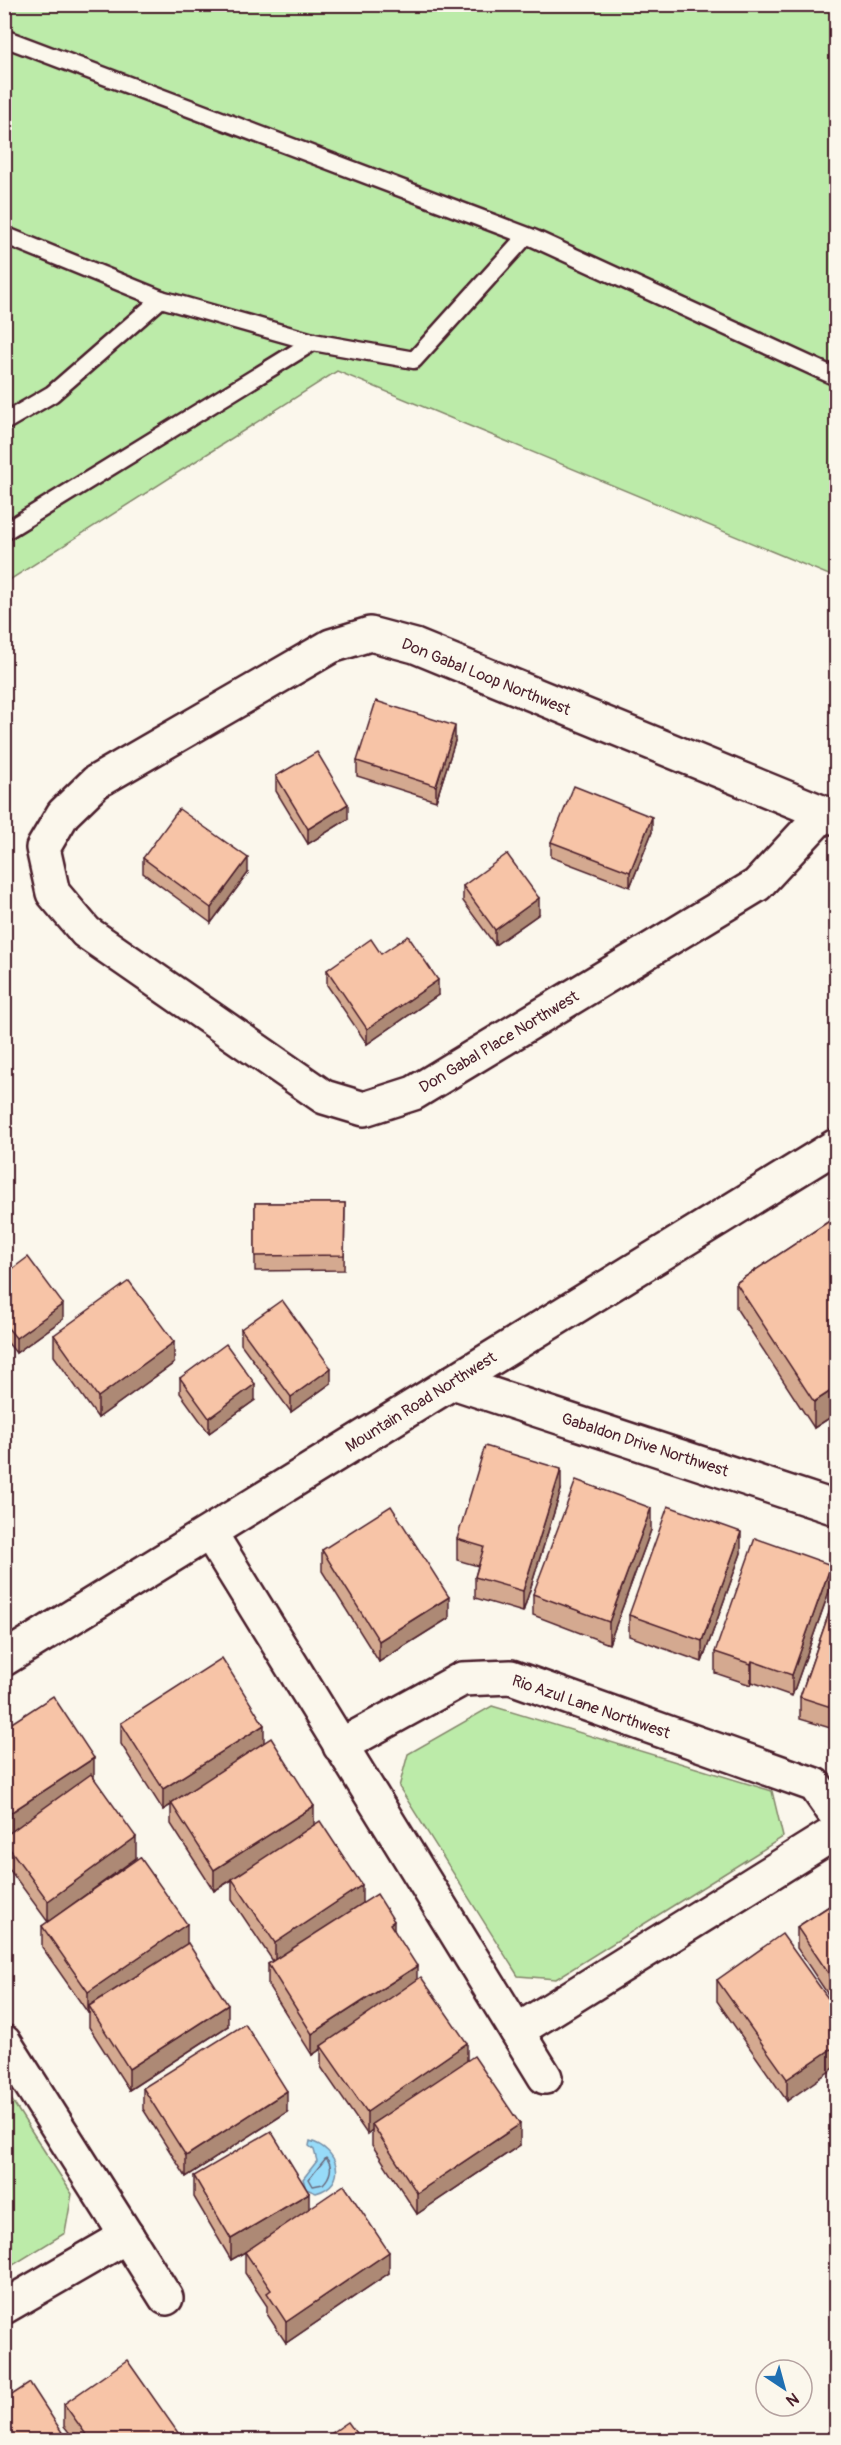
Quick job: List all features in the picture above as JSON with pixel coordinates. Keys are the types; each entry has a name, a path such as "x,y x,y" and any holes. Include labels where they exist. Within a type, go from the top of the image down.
{"street":[{"name":"Don Gabal Loop Northwest","path":"43,849 63,814 96,782 331,646 370,634 415,646 830,816"},
{"name":"Don Gabal Place Northwest","path":"43,849 54,892 86,932 324,1097 364,1109 414,1093 757,885 830,816"},
{"name":"Mountain Road Northwest","path":"4,1659 837,1146"},
{"name":"Gabaldon Drive Northwest","path":"453,1382 837,1508"},
{"path":"210,1533 545,2077"},
{"name":"Rio Azul Lane Northwest","path":"340,1746 462,1679 511,1677 815,1785 837,1815"},
{"path":"516,2031 837,1832"},
{"path":"4,2042 166,2298"},
{"path":"4,2307 127,2236"}],"lane":[{"path":"4,38 526,236 837,377"},
{"path":"4,235 161,299 313,342 414,360 526,236"},
{"path":"4,422 52,394 161,299"},
{"path":"4,532 313,342"}],"green space":[{"path":"5,5 836,5 836,578 337,371 5,583"},
{"path":"492,1706 772,1791 783,1837 556,1979 518,1976 399,1787 408,1754"},
{"path":"4,2088 72,2194 65,2233 5,2270"}],"water":[{"path":"310,2141 328,2151 336,2167 333,2182 326,2189 316,2193 306,2189 303,2179 317,2161 314,2150 309,2146"}],"building":[{"path":"376,701 455,726 436,786 357,761"},
{"path":"317,752 348,804 308,829 276,776"},
{"path":"574,786 652,817 630,872 551,842"},
{"path":"179,809 248,858 211,908 143,858"},
{"path":"507,854 539,898 495,930 463,886"},
{"path":"408,936 438,980 367,1029 327,970 371,939 381,954"},
{"path":"255,1203 345,1203 344,1255 255,1256"},
{"path":"837,1216 837,1387 814,1402 736,1283"},
{"path":"28,1257 63,1304 16,1338 4,1323 4,1275"},
{"path":"129,1281 174,1342 98,1397 54,1335"},
{"path":"282,1300 331,1368 291,1397 241,1329"},
{"path":"226,1344 255,1384 209,1418 180,1378"},
{"path":"485,1446 561,1469 523,1591 475,1577 484,1547 457,1539"},
{"path":"576,1480 651,1508 609,1622 533,1594"},
{"path":"391,1506 449,1597 379,1641 322,1550"},
{"path":"668,1506 741,1532 702,1641 629,1615"},
{"path":"755,1538 831,1565 792,1675 752,1661 751,1664 715,1652"},
{"path":"837,1590 837,1709 800,1697"},
{"path":"222,1658 264,1725 163,1789 121,1723"},
{"path":"53,1696 94,1758 4,1817 4,1728"},
{"path":"271,1738 314,1806 214,1870 171,1803"},
{"path":"91,1774 136,1837 48,1901 4,1841 4,1837"},
{"path":"320,1821 362,1885 275,1943 232,1879"},
{"path":"140,1857 187,1924 88,1992 42,1926"},
{"path":"377,1894 394,1921 390,1924 417,1966 312,2034 268,1964"},
{"path":"837,1901 837,1986 797,1927"},
{"path":"782,1934 837,2011 837,2045 787,2079 717,1980"},
{"path":"188,1943 228,2005 129,2069 89,2006"},
{"path":"421,1977 467,2043 367,2112 321,2046"},
{"path":"245,2024 287,2091 186,2156 143,2088"},
{"path":"474,2056 520,2124 417,2193 372,2124"},
{"path":"271,2131 309,2193 231,2239 194,2176"},
{"path":"344,2185 389,2252 286,2322 267,2293 271,2290 245,2252"},
{"path":"127,2360 181,2437 176,2440 90,2440 64,2404"},
{"path":"30,2383 67,2440 4,2440 4,2400"},
{"path":"348,2422 361,2440 322,2440"}]}
